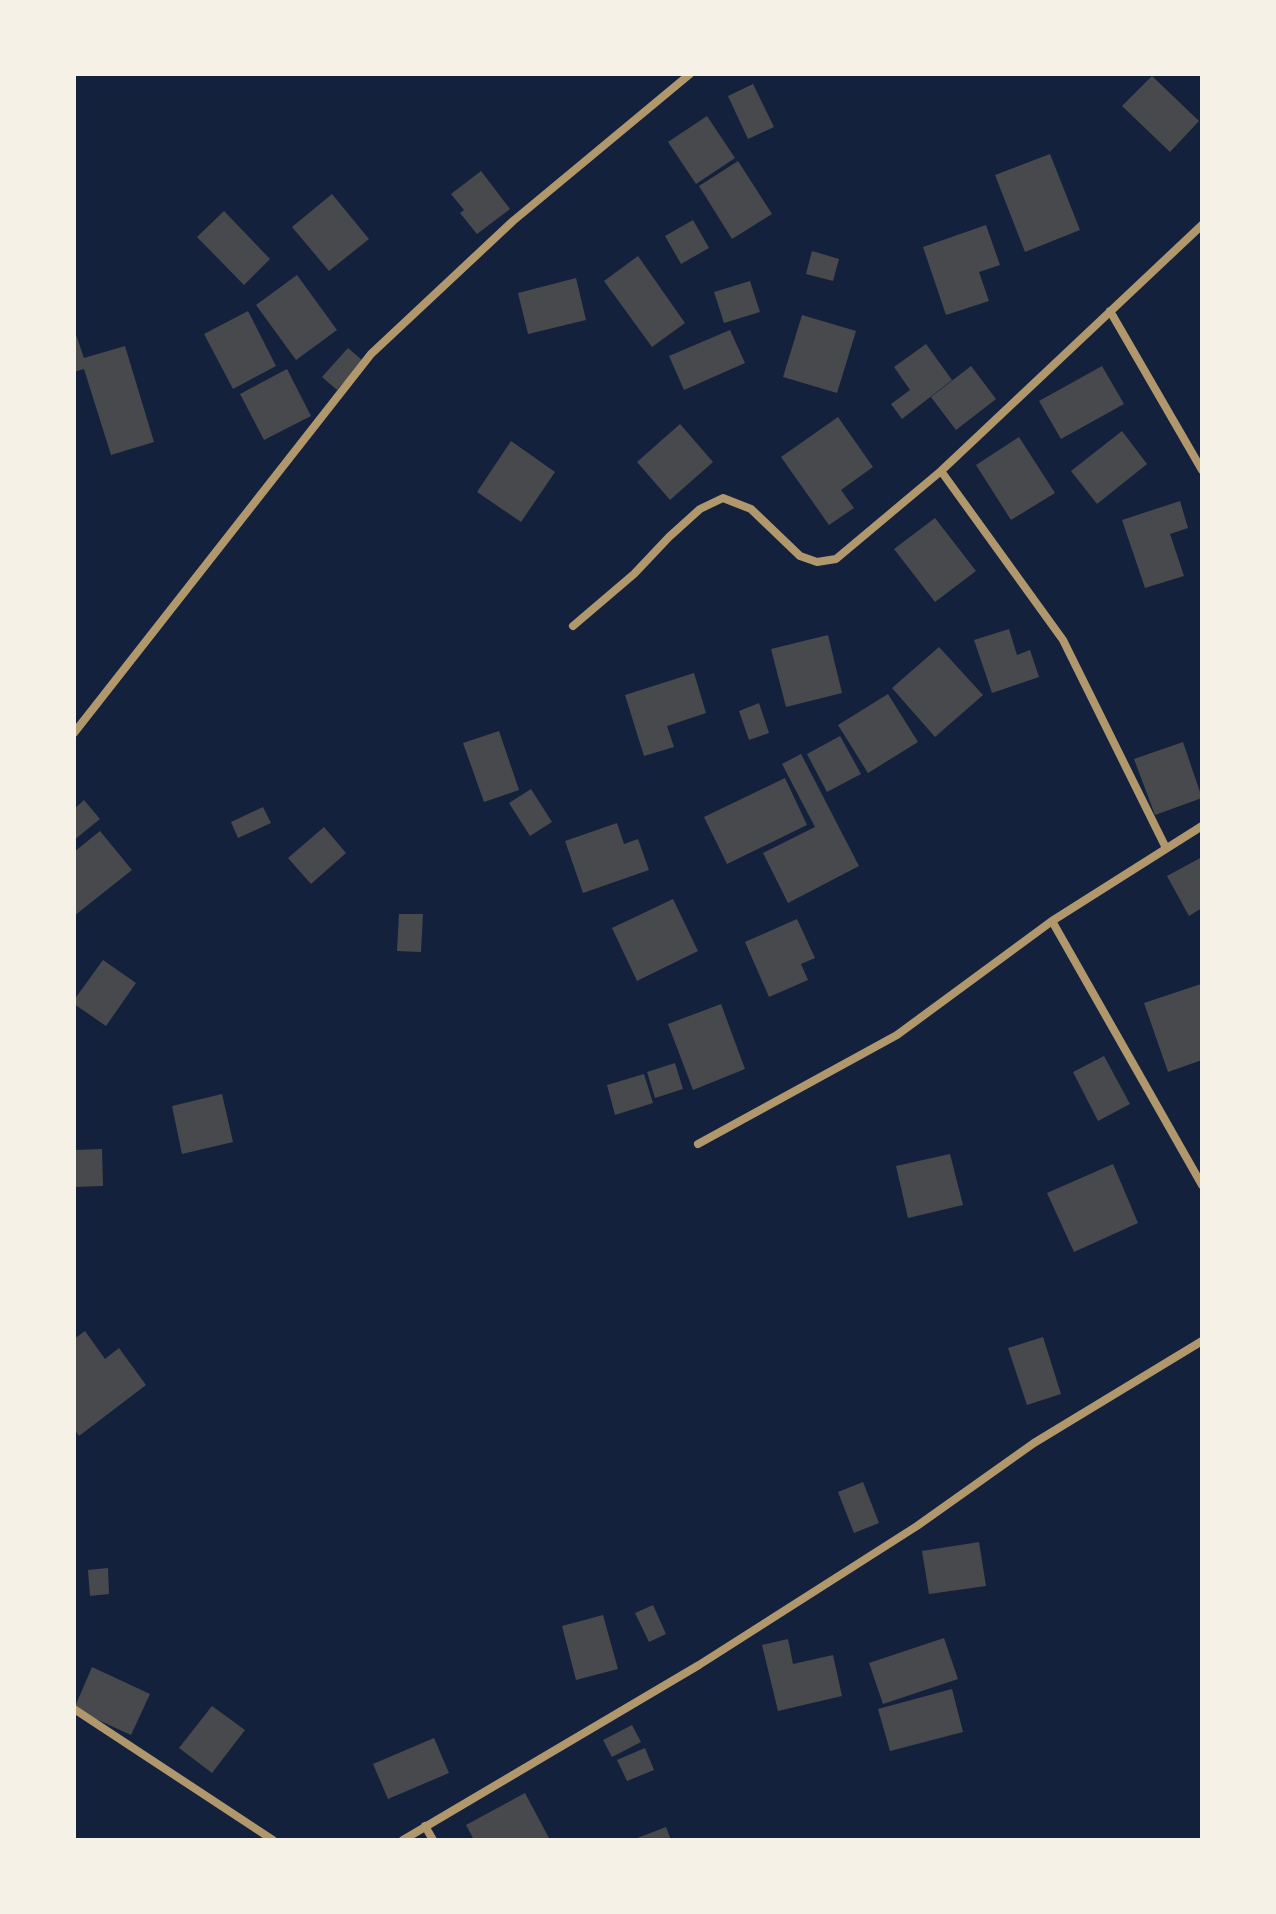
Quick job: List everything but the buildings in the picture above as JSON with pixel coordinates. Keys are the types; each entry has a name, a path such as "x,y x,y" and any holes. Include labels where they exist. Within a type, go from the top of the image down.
{"street":[{"path":"74,733 371,354 513,221 690,74"},
{"path":"573,626 634,574 700,509 723,498 751,509 800,556 817,562 836,559 941,471 1202,225"},
{"path":"1110,311 1202,470"},
{"path":"941,471 1063,640 1166,848"},
{"path":"698,1144 897,1035 1052,921 1202,826"},
{"path":"1052,921 1202,1185"},
{"path":"403,1840 710,1658 917,1526 1034,1443 1202,1341"},
{"path":"74,1709 273,1840"},
{"path":"425,1826 433,1840"}]}
